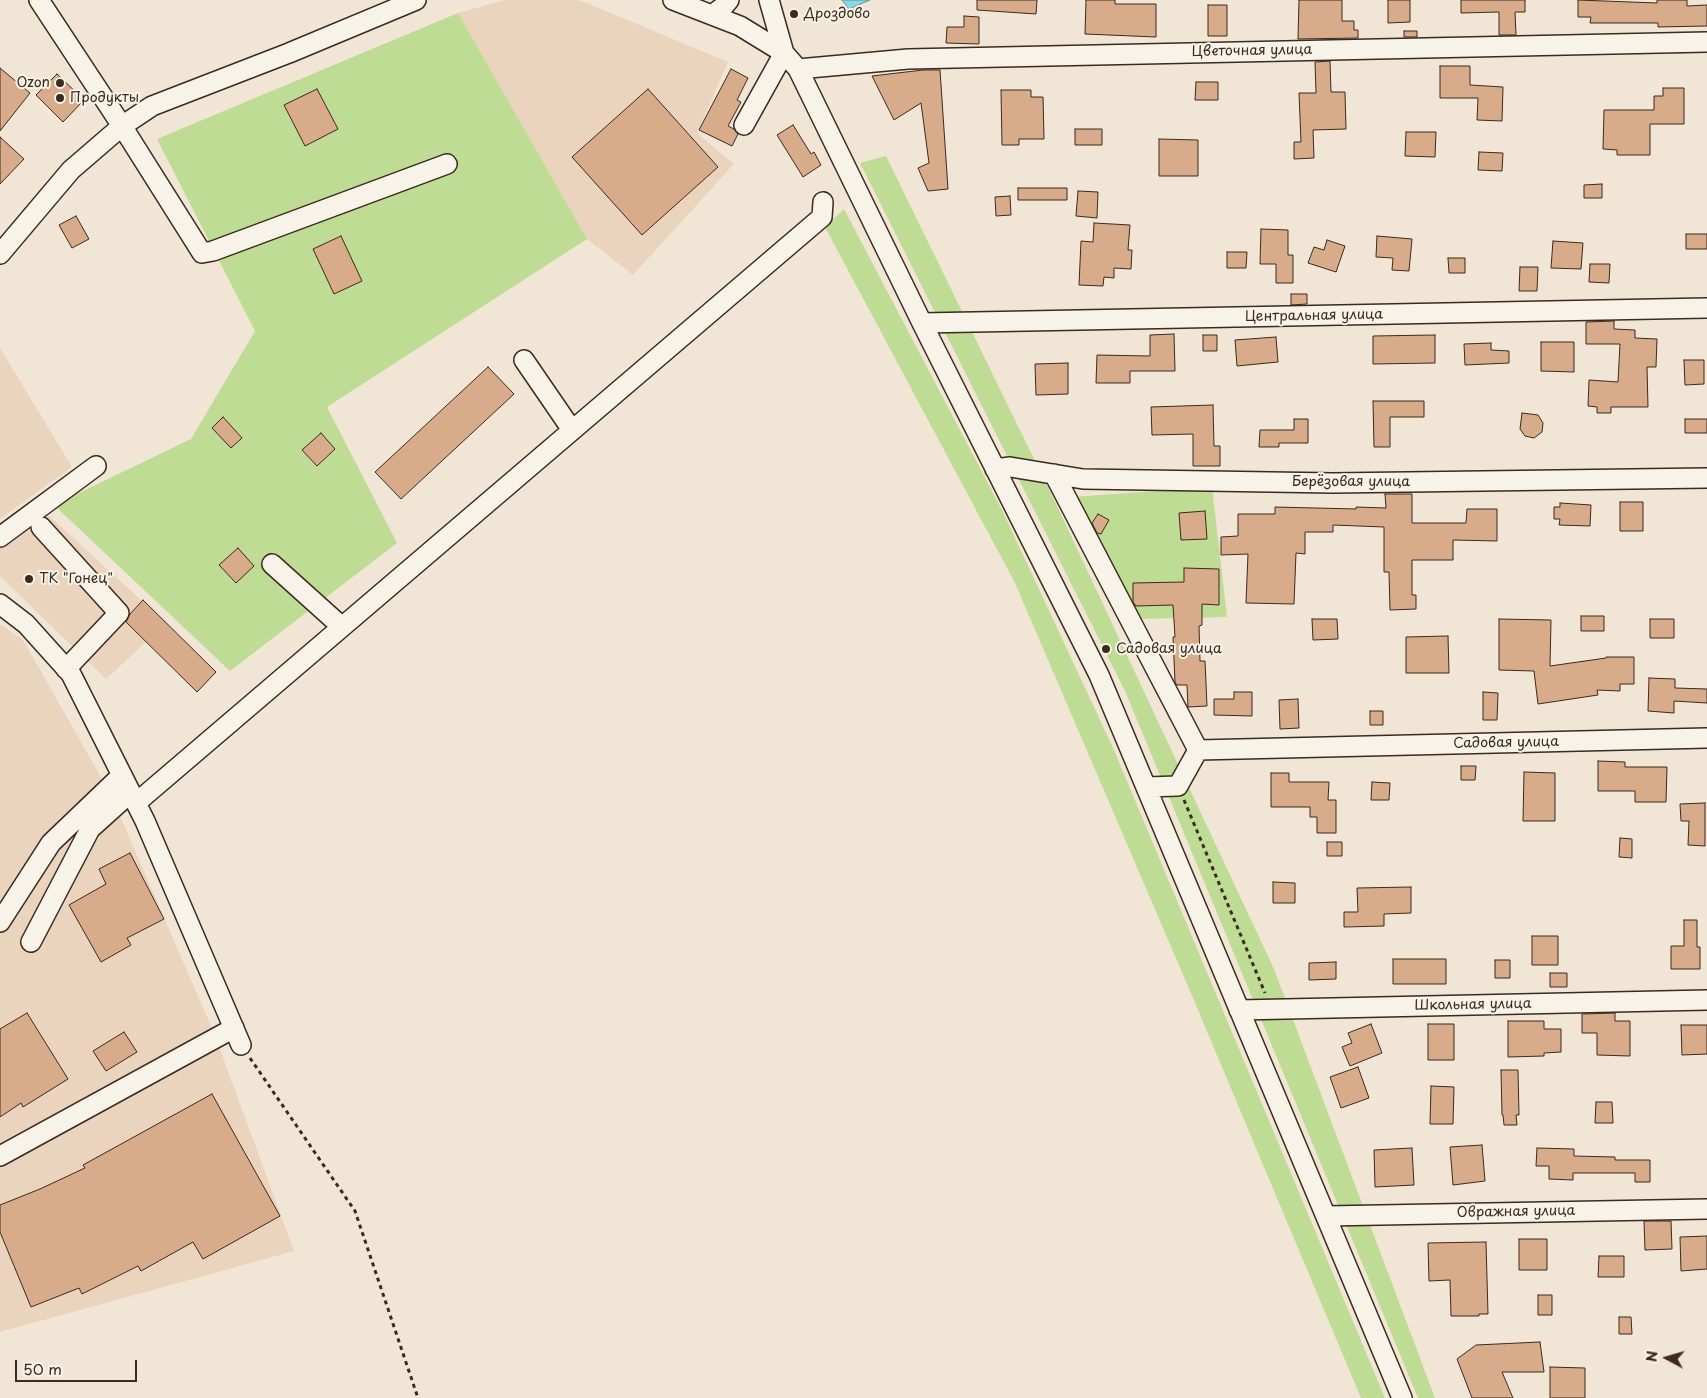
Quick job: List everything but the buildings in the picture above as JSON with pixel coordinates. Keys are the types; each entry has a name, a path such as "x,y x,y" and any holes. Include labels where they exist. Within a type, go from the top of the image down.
{"street":[{"path":"39,0 122,126 202,253 222,248 448,164"},
{"path":"0,254 71,170 122,126 152,106 290,53 416,0"},
{"path":"673,0 740,26 784,53 798,69 922,324 1100,675 1402,1398"},
{"path":"712,15 729,0"},
{"path":"744,126 784,53 769,0"},
{"name":"Цветочная улица","path":"798,69 908,58 1707,42"},
{"path":"31,942 90,830 133,798 342,626 822,216 823,202"},
{"name":"Центральная улица","path":"922,324 1707,308"},
{"path":"524,360 572,430"},
{"path":"0,537 96,466"},
{"name":"Берёзовая улица","path":"995,469 1010,467 1083,479 1333,483 1707,478"},
{"path":"1054,474 1198,750 1178,786 1146,787"},
{"path":"41,527 119,613 66,669"},
{"path":"272,564 342,626"},
{"path":"0,604 26,624 71,674 133,798 238,1037 0,1156"},
{"name":"Садовая улица","path":"1198,750 1707,738"},
{"path":"0,922 51,843 122,775"},
{"name":"Школьная улица","path":"1239,1010 1707,1000"},
{"name":"Овражная улица","path":"1326,1216 1707,1208"}],"path":[{"path":"1178,786 1272,1009"},
{"path":"238,1037 355,1211 418,1398"}],"shaded area":[{"path":"505,0 576,0 587,3 728,62 697,133 734,164 633,275 587,239 458,13"},
{"path":"0,348 72,467 0,519"},
{"path":"44,511 142,601 124,620 146,642 106,679 0,576 0,543"},
{"path":"0,624 23,640 110,793 214,1033 294,1251 0,1332"}],"green space":[{"path":"458,13 587,239 327,407 397,543 230,671 54,505 191,439 255,331 157,139"},
{"path":"886,156 1057,506 1274,969 1435,1398 1418,1398 1125,691 860,163"},
{"path":"844,209 1003,512 1114,750 1385,1398 1361,1398 1193,998 1015,583 825,227"},
{"path":"1212,487 1227,617 1136,619 1072,497"}],"water":[{"path":"842,0 870,0 849,9"}],"place":[{"name":"Дроздово","path":"794,14"},
{"name":"Ozon","path":"60,83"},
{"name":"Продукты","path":"60,98"},
{"name":"ТК \"Гонец\"","path":"29,579"},
{"name":"Садовая улица","path":"1106,649"}]}
